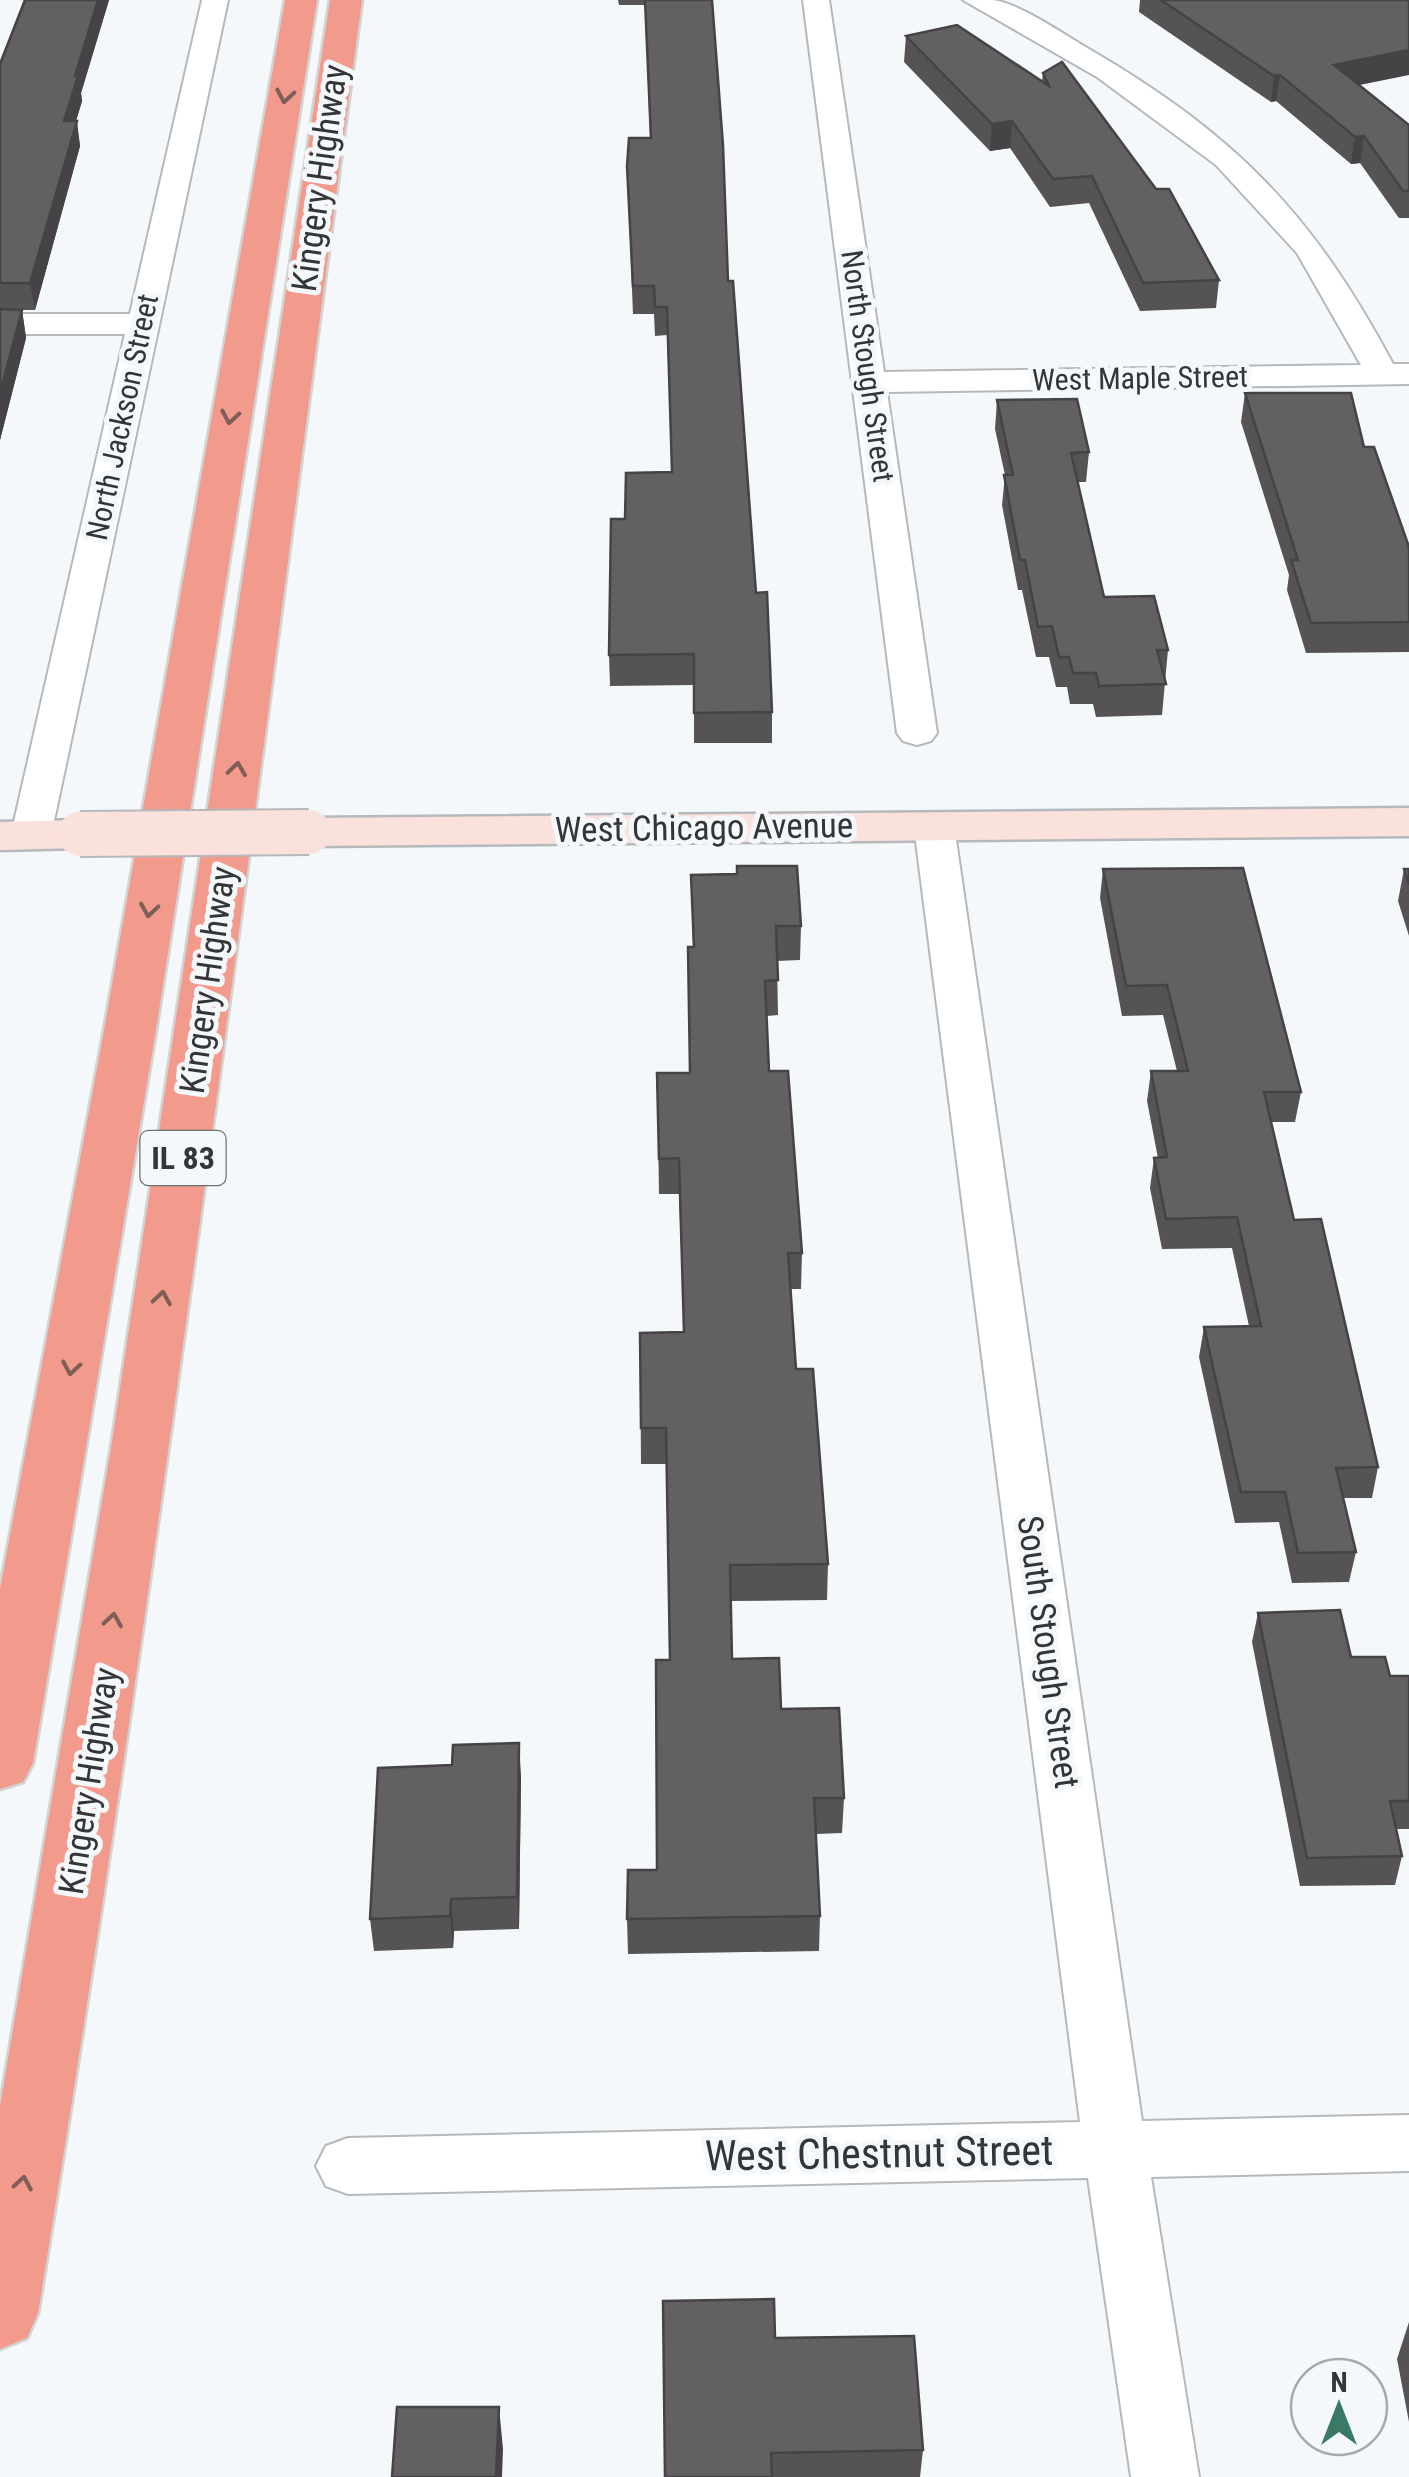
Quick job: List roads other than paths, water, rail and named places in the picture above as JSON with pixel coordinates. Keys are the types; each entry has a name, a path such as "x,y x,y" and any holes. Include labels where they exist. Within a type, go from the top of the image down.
{"highway":[{"name":"Kingery Highway","path":"0,1763 129,1036 301,0"},
{"name":"Kingery Highway","path":"0,2313 51,2030 193,1092 346,0"}],"main road":[{"name":"West Chicago Avenue","path":"16,836 1409,822"}],"street":[{"name":"North Jackson Street","path":"16,836 142,324 215,0"},
{"name":"North Stough Street","path":"816,0 872,382 917,733"},
{"path":"976,0 1106,70 1186,125 1254,183 1297,232 1396,374"},
{"path":"0,324 142,324"},
{"name":"West Maple Street","path":"872,382 1396,374"},
{"name":"South Stough Street","path":"934,826 1115,2147 1165,2477"},
{"name":"West Chestnut Street","path":"348,2166 1409,2143"}]}
